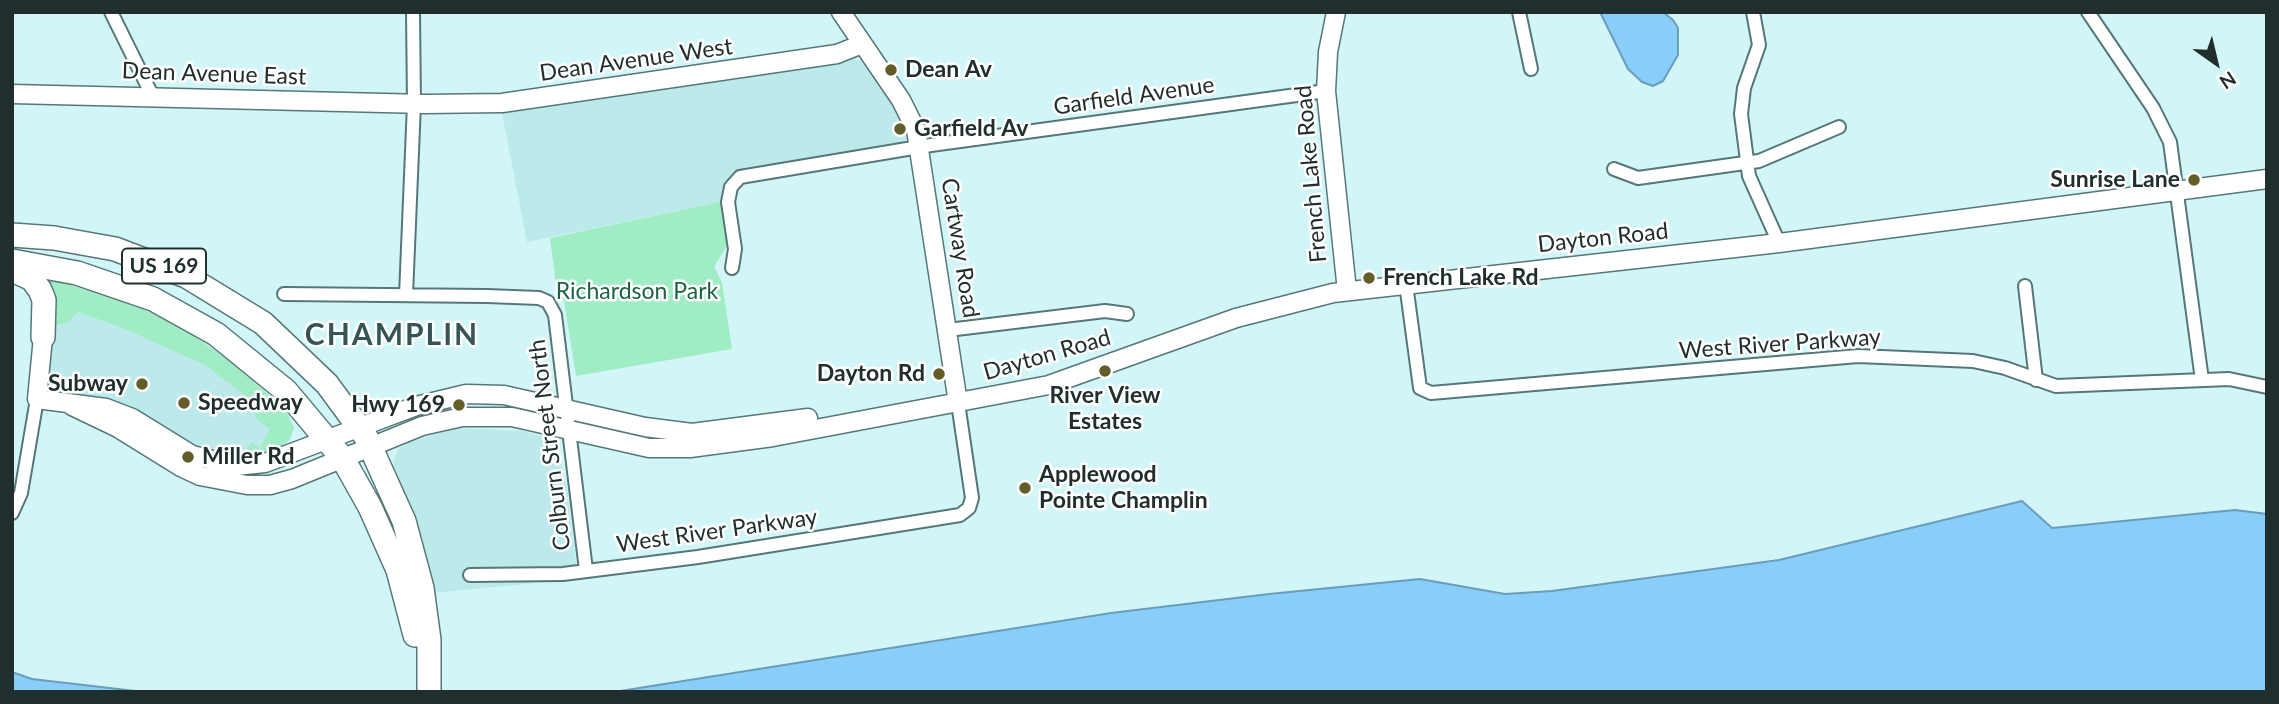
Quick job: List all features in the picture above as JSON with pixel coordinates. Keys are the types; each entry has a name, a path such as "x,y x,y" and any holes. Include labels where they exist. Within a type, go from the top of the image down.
{"highway":[{"name":"US 169","path":"17,234 115,250 165,267 210,288 247,312 295,350 327,384 359,426 395,497 419,573 429,639 429,690"},
{"name":"US 169","path":"12,261 93,277 153,299 197,322 271,376 327,437 343,459 382,531 398,570 429,690"},
{"path":"12,270 32,279 40,290 44,300 43,337"}],"main road":[{"name":"Cartway Road","path":"841,12 910,114 919,149 958,403"},
{"name":"French Lake Road","path":"1336,12 1328,52 1326,91 1347,291"},
{"name":"Dean Avenue West","path":"414,104 538,99 837,54 862,44"},
{"name":"Dean Avenue East","path":"12,94 152,95 414,104"},
{"name":"Dayton Road","path":"72,406 118,428 181,467 223,481 270,485 372,448 422,426 462,417 512,417 649,448 690,448 773,436 1049,385 1236,318 1347,291 1779,243 2267,179"},
{"path":"43,337 37,400 72,406"},
{"name":"Dayton Road","path":"72,406 116,412 192,455 235,466 265,463 327,437 416,406 466,394 491,393 566,406 645,427 692,433 958,403"}],"street":[{"path":"111,12 152,95"},
{"path":"284,294 406,295 414,104 413,12"},
{"path":"1519,12 1531,69"},
{"path":"1754,12 1759,45 1741,101 1749,176 1779,243"},
{"path":"2088,12 2163,126 2175,164 2203,380"},
{"name":"Garfield Avenue","path":"732,268 735,249 728,202 731,187 740,177 1326,91"},
{"path":"1614,169 1638,178 1748,163 1774,156 1839,127"},
{"name":"West River Parkway","path":"1406,284 1420,388 1431,393 1858,356 1973,361 2004,368 2036,380 2077,388 2229,379 2267,387"},
{"path":"2025,286 2036,380"},
{"name":"Colburn Street North","path":"406,295 539,298 548,302 555,315 586,570"},
{"path":"948,330 1105,311 1126,314"},
{"path":"12,513 21,494 37,400"},
{"name":"Cartway Road","path":"958,403 972,498 967,511"},
{"name":"West River Parkway","path":"470,575 543,575 698,556 953,516 967,511"}],"shaded area":[{"path":"852,58 865,62 900,115 909,136 901,146 741,170 727,182 720,202 527,242 502,113 832,64"},
{"path":"46,278 128,302 182,328 226,358 285,409 294,428 290,439 285,446 258,456 208,451 165,434 150,417 123,403 106,404 53,395 47,384"},
{"path":"457,428 523,431 548,438 556,446 567,488 578,579 434,593 412,507 394,470 394,458 399,448 412,441"}],"green space":[{"name":"Richardson Park","path":"720,202 728,244 714,267 722,282 732,349 576,376 564,301 557,292 550,238"},
{"path":"46,278 128,302 182,328 226,358 285,409 294,428 290,439 271,453 258,456 246,450 252,443 260,448 270,429 255,418 256,409 247,397 205,365 123,328 78,312 68,322 49,327"}],"water":[{"path":"1600,12 1663,12 1673,20 1678,28 1678,55 1663,81 1653,86 1642,82 1628,69"},
{"path":"2022,501 2052,528 2235,510 2267,514 2267,692 614,692 1111,613 1269,594 1420,579 1505,594 1552,591 1779,560"},
{"path":"12,672 32,679 144,692 12,692"}],"place":[{"name":"Dean Av","path":"891,70"},
{"name":"Garfield Av","path":"900,129"},
{"name":"Sunrise Lane","path":"2194,180"},
{"name":"French Lake Rd","path":"1369,278"},
{"name":"River View Estates","path":"1105,371"},
{"name":"Dayton Rd","path":"939,374"},
{"name":"Subway","path":"142,384"},
{"name":"Speedway","path":"184,403"},
{"name":"Hwy 169","path":"459,405"},
{"name":"Miller Rd","path":"188,457"},
{"name":"Applewood Pointe Champlin","path":"1025,488"}],"district":[{"name":"CHAMPLIN","path":"392,335"}]}
